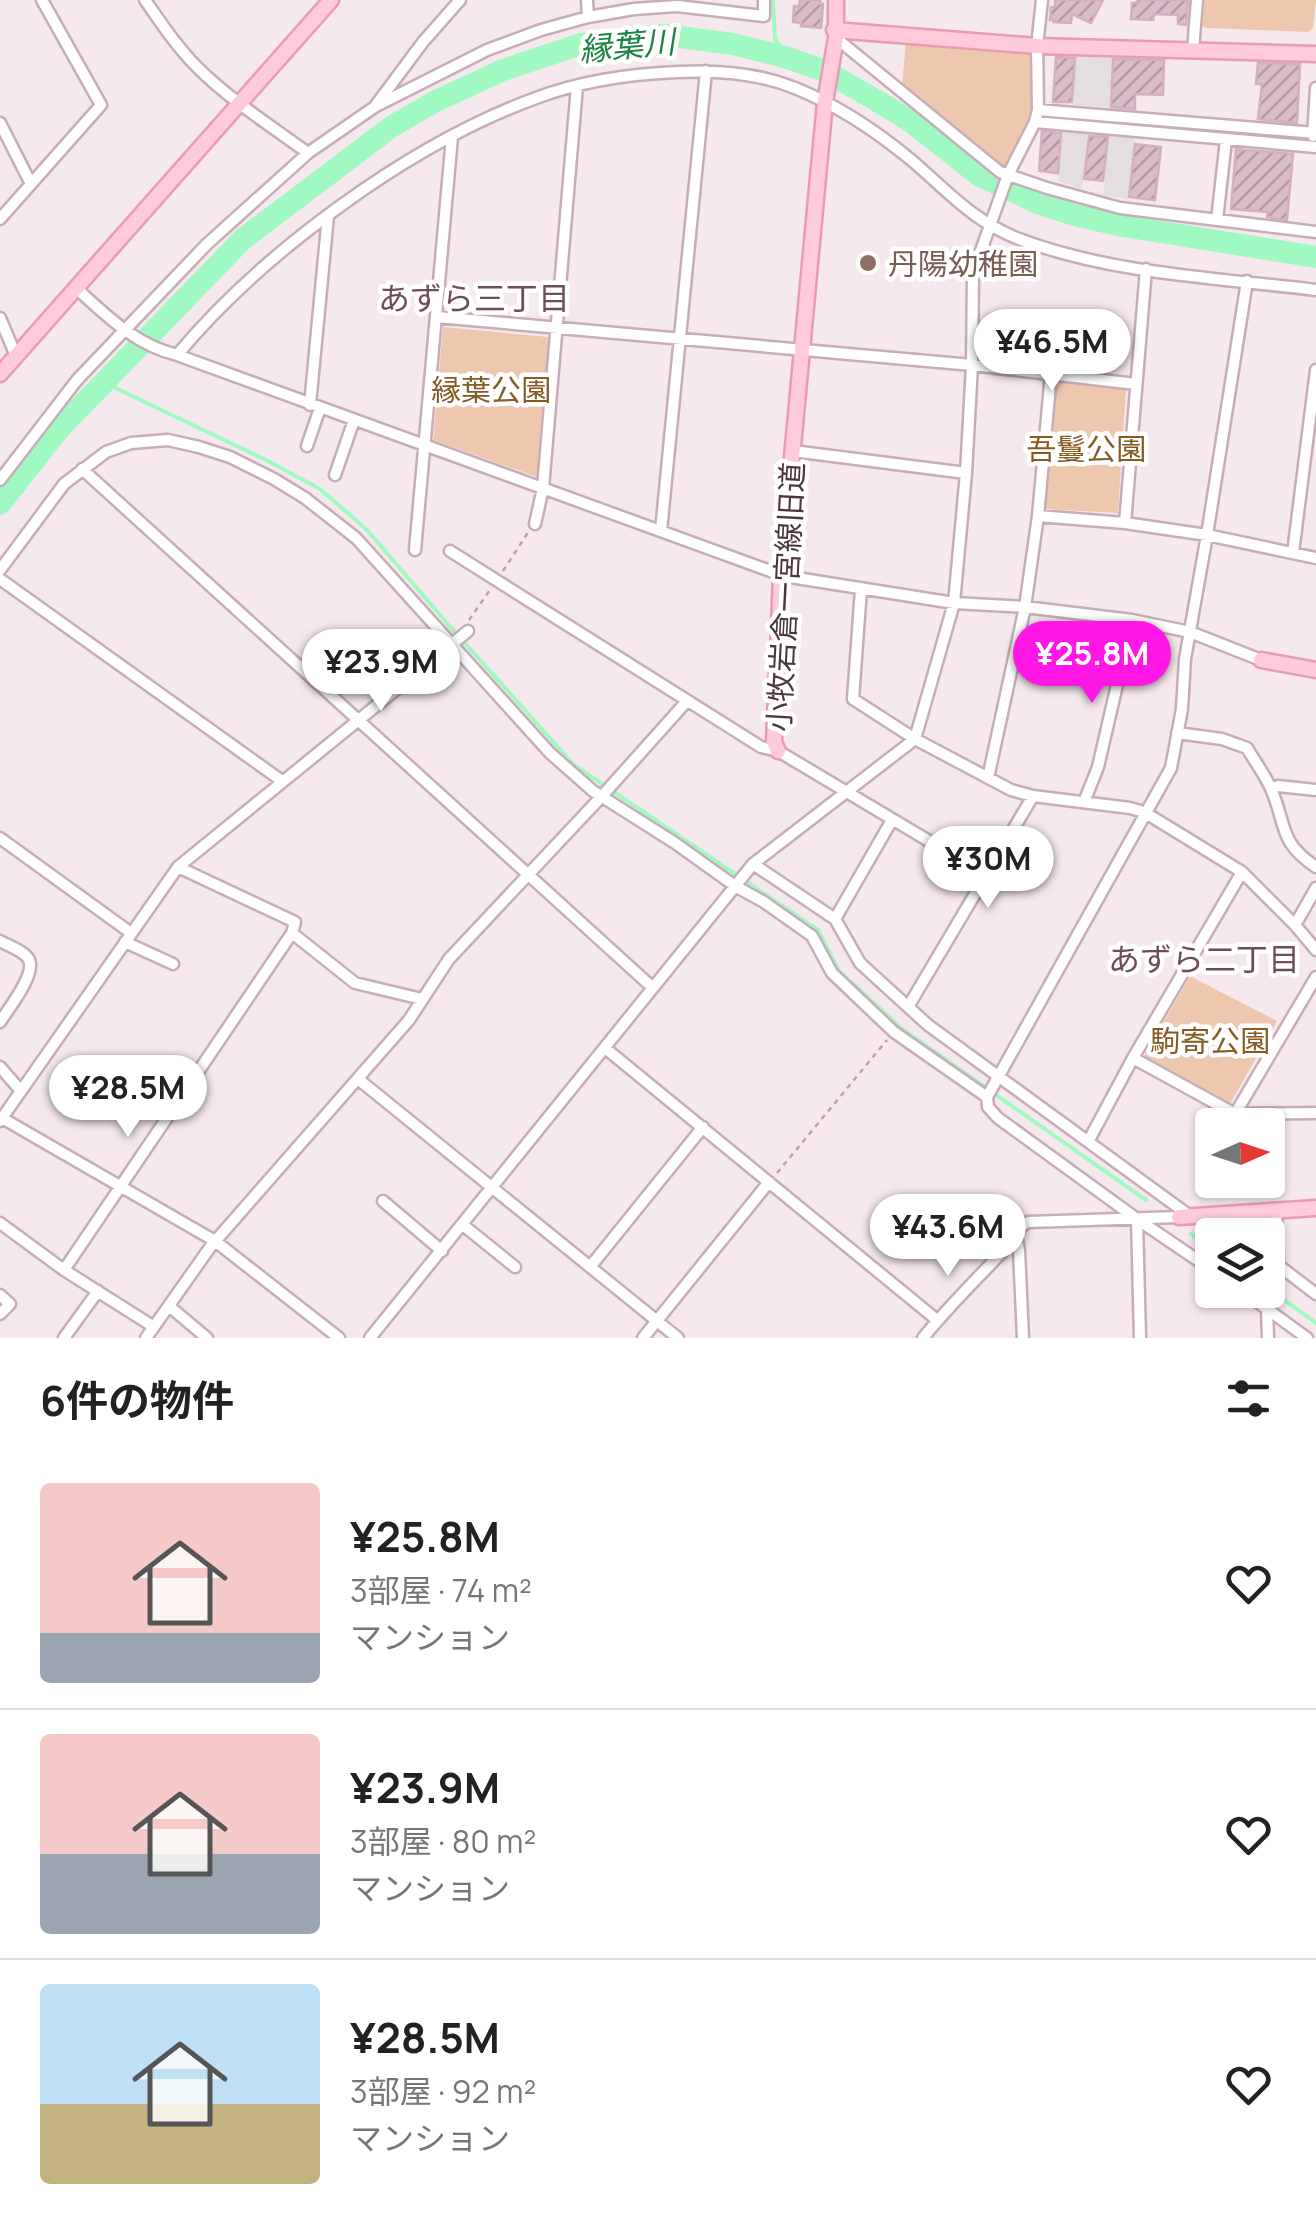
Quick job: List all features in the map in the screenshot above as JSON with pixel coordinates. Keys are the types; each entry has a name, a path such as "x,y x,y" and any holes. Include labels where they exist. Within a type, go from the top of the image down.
{"street":[{"path":"0,219 102,105 42,0"},
{"path":"145,0 198,68 308,154"},
{"path":"0,374 331,0"},
{"path":"376,106 460,0"},
{"path":"588,0 588,17"},
{"path":"0,480 77,380 207,244 308,154 376,106 488,50 588,17 677,3 764,16 764,0"},
{"name":"小牧岩倉一宮線旧道","path":"836,0 781,576 774,742 778,750 986,875"},
{"path":"370,1338 750,868 915,739 954,603 966,473 973,272 1007,178 1036,116 1042,0"},
{"path":"1193,50 1198,0"},
{"path":"835,38 1316,54"},
{"path":"835,38 1007,178 1120,208 1316,232"},
{"path":"661,532 706,71"},
{"path":"177,354 246,283 328,216 452,137 524,103 577,86 617,77 706,71 764,78 826,96 898,150 971,214 1016,238 1068,255 1146,269 1316,290"},
{"path":"534,524 542,488 577,86"},
{"path":"1036,116 1314,147 1316,88"},
{"path":"1036,116 1315,133"},
{"path":"0,123 31,184"},
{"path":"415,550 452,137"},
{"path":"1218,220 1226,140"},
{"path":"307,446 315,407 328,216"},
{"path":"1125,523 1146,269"},
{"path":"1195,1259 998,1118 988,1108 987,1096 1170,768 1246,281"},
{"path":"76,288 125,332 161,351 781,576 954,603 1132,620 1190,632 1261,660 1316,670"},
{"path":"438,317 972,365 1136,384"},
{"path":"0,318 16,356"},
{"path":"1293,553 1316,370"},
{"path":"988,778 1025,607 1038,516 1050,374"},
{"path":"334,474 354,420"},
{"path":"0,570 64,484 106,452 130,443 168,440 230,457 305,498 356,538 550,753 592,791 607,791 675,843 812,936 832,973 894,1032 987,1096"},
{"path":"793,451 966,473"},
{"path":"82,469 653,988"},
{"path":"1038,516 1207,535 1316,558"},
{"path":"450,551 761,746 778,750"},
{"path":"0,579 282,781"},
{"path":"860,589 852,699 915,739 1011,790 1144,812 1242,872 1316,950"},
{"path":"1084,802 1098,767 1132,620"},
{"path":"338,1338 215,1241 1,1120 178,867 467,632"},
{"path":"146,1338 215,1241 409,1020 449,958 687,701"},
{"path":"1177,733 1222,739 1247,748 1271,789 1288,840 1297,854 1316,867"},
{"path":"1271,789 1315,788"},
{"path":"908,1007 1033,796"},
{"path":"835,920 892,820"},
{"path":"0,838 128,938 173,964"},
{"path":"64,1270 292,934 295,922 178,867"},
{"path":"750,868 835,920 860,963 928,1026 997,1079 1088,1140 1185,1216"},
{"path":"1088,1140 1242,872"},
{"path":"1295,925 1316,888"},
{"path":"292,934 355,984 422,1000"},
{"path":"0,941 26,954 31,964 30,974 0,1022"},
{"path":"1239,1108 1316,978"},
{"path":"605,1048 938,1320"},
{"path":"1133,1058 1224,1108"},
{"path":"0,1067 21,1091"},
{"path":"358,1078 678,1338"},
{"path":"1285,1113 1316,1113"},
{"path":"590,1267 703,1128"},
{"path":"643,1338 770,1182"},
{"path":"384,1201 442,1251"},
{"path":"1023,1338 1016,1236 1018,1229 1028,1222 1137,1220 1316,1208"},
{"path":"1276,1210 1278,1265 1316,1294"},
{"path":"1137,1220 1140,1338"},
{"path":"0,1223 64,1270 154,1327"},
{"path":"463,1225 515,1268"},
{"path":"923,1338 1016,1236"},
{"path":"64,1338 98,1291"},
{"path":"0,1296 10,1304 0,1314"},
{"path":"169,1306 207,1338"},
{"path":"1268,1309 1268,1338"},
{"path":"1268,1309 1307,1338"}],"path":[{"path":"770,1182 894,1032"}],"green space":[{"path":"1202,0 1316,0 1313,28 1308,32 1205,28 1201,25"},
{"path":"906,42 1034,45 1031,117 1004,169 902,86"},
{"name":"縁葉公園","path":"443,327 549,337 537,477 433,440"},
{"name":"吾鬘公園","path":"1056,380 1126,388 1118,513 1044,509"},
{"name":"駒寄公園","path":"1190,976 1277,1021 1230,1104 1143,1058"}],"shaded area":[{"path":"1076,49 1112,51 1110,107 1074,105"},
{"path":"1063,127 1088,129 1082,189 1058,181"},
{"path":"1110,131 1135,133 1128,199 1103,195"}],"building":[{"path":"800,0 820,0 823,4 821,28 793,22 794,6 799,7"},
{"path":"1055,0 1103,0 1091,23 1072,14 1071,23 1050,20"},
{"path":"1188,0 1186,25 1178,24 1178,15 1154,14 1153,20 1131,19 1132,3"},
{"path":"1056,57 1075,58 1072,102 1053,102"},
{"path":"1113,59 1164,60 1163,95 1135,94 1135,109 1111,107"},
{"path":"1258,63 1300,64 1297,123 1258,119 1262,84 1256,84"},
{"path":"1042,131 1061,133 1058,173 1039,171"},
{"path":"1089,136 1108,137 1103,181 1084,179"},
{"path":"1135,144 1161,147 1155,200 1129,197"},
{"path":"1236,149 1293,154 1287,220 1267,217 1268,212 1231,209"}],"waterway":[{"path":"773,0 775,38 785,57"},
{"name":"縁葉川","path":"0,504 59,429 243,239 391,127 434,102 503,70 581,44 664,35 733,44 785,57 825,71 879,102 980,176 1040,204 1123,226 1316,257"},
{"path":"103,382 320,489 367,530 574,765 818,930 839,971 902,1029 1146,1200"},
{"path":"1191,1234 1195,1237"},
{"path":"1285,1300 1316,1323"}],"place":[{"name":"丹陽幼稚園","path":"868,263"}],"district":[{"name":"あずら三丁目","path":"474,298"},
{"name":"あずら二丁目","path":"1204,959"}]}
